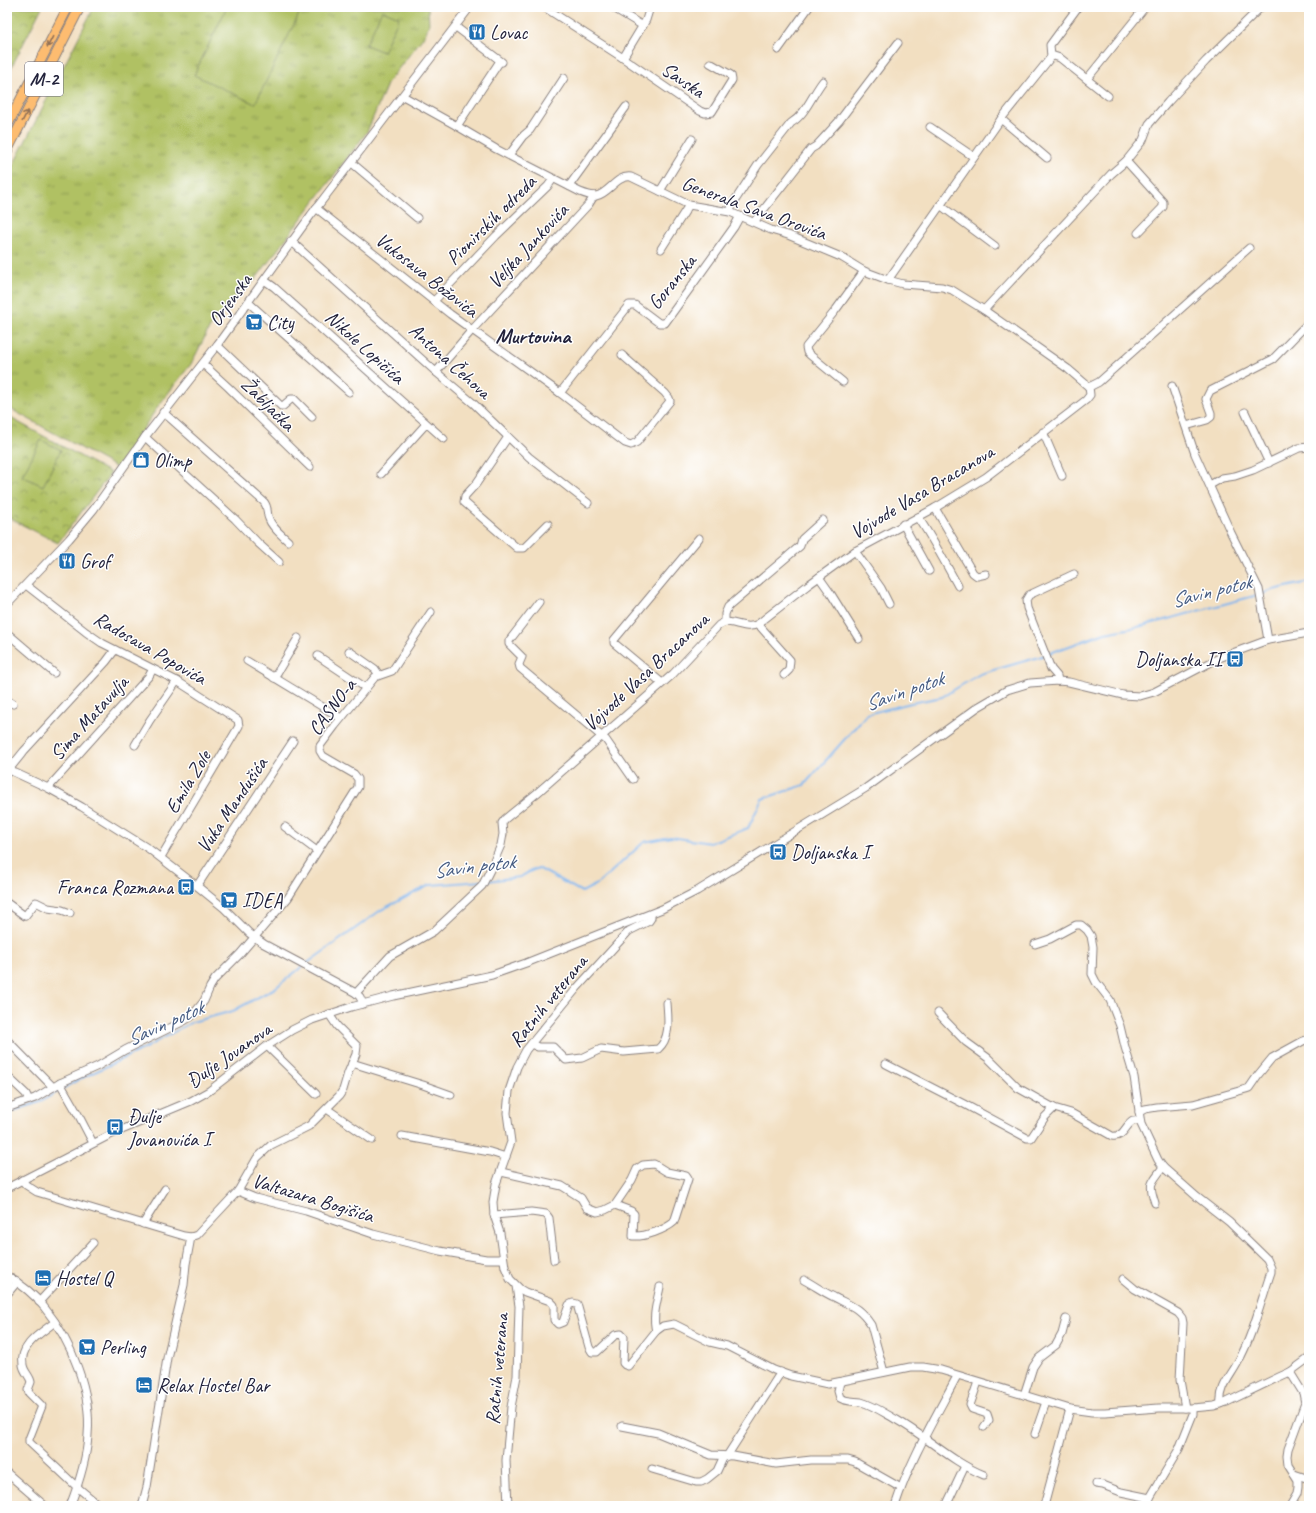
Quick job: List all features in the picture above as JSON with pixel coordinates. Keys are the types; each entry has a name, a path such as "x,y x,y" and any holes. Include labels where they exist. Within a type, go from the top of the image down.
{"main road":[{"name":"M-2","path":"7,126 68,7"},
{"name":"M-2","path":"7,151 80,7"}],"street":[{"name":"Orjenska","path":"7,604 69,539 91,513 144,436 203,364 291,241 470,7"},
{"name":"Savska","path":"544,7 623,58 700,112 705,113 712,112 732,80 730,75 710,63"},
{"path":"612,7 643,26"},
{"path":"623,58 643,26 650,12 650,7"},
{"path":"778,50 809,7"},
{"path":"888,280 1000,119 1050,57 1050,45 1078,7"},
{"path":"1087,79 1145,7"},
{"path":"984,310 1111,174 1126,161 1143,140 1149,124 1206,61 1261,7"},
{"path":"456,27 501,62 458,126"},
{"path":"754,222 811,149 816,146 839,121 898,43"},
{"path":"1050,57 1057,56 1108,96"},
{"path":"510,155 523,136 530,130 564,78"},
{"path":"730,212 732,205 758,165 791,123 798,119 806,109 814,93 823,81"},
{"path":"403,96 553,179 580,192 594,196"},
{"path":"569,186 626,107"},
{"path":"1000,119 1047,158"},
{"path":"930,127 974,157"},
{"path":"660,191 692,139"},
{"path":"1126,161 1163,202 1163,207 1138,233"},
{"path":"352,163 417,218"},
{"name":"Generala Sava Orovića","path":"594,196 604,192 628,176 689,205 730,212 841,257 864,271 888,280 903,284 946,288 984,310 1068,369 1090,387"},
{"name":"Pionirskih odreda","path":"434,301 490,242 548,186 553,179"},
{"name":"Veljka Jankovića","path":"436,372 472,330 589,204 594,196"},
{"path":"661,249 689,205"},
{"path":"940,205 995,246"},
{"name":"Vukosava Božovića","path":"316,208 472,330 560,393 625,443 631,445 636,443 670,401 665,393 622,355"},
{"name":"Goranska","path":"560,393 629,305 635,305 659,323 665,323 734,227 740,216"},
{"name":"Antona Čehova","path":"291,241 436,372 473,403 508,437 541,466 588,503"},
{"path":"1090,387 1099,382 1249,248"},
{"path":"843,382 810,355 807,352 806,347 835,311 864,271"},
{"name":"Nikole Lopičića","path":"264,280 274,287 444,439"},
{"path":"248,302 349,392"},
{"path":"1186,426 1207,420 1211,417 1206,399 1210,391 1273,360 1309,322"},
{"path":"217,344 281,406 291,399 294,399 312,417"},
{"name":"Žabljačka","path":"203,364 228,386 310,467"},
{"path":"1172,386 1195,454 1231,533 1260,589 1268,640"},
{"name":"Vojvode Vasa Bracanova","path":"356,994 390,956 434,931 484,883 501,845 502,823 505,819 537,793 662,683 719,625 725,622 750,627 758,624 855,551 935,508 986,477 1086,400 1090,395 1090,387"},
{"path":"163,412 267,505 268,519 288,541"},
{"path":"1245,412 1269,463"},
{"path":"381,474 426,424"},
{"path":"1043,432 1062,476"},
{"path":"144,436 235,518 258,543 279,562"},
{"path":"508,437 480,479 464,498 464,502 518,549 524,548 548,524"},
{"path":"1210,485 1222,478 1236,476 1269,463 1299,448 1309,447"},
{"path":"935,508 973,573 977,576 986,574"},
{"path":"918,517 932,537 958,586"},
{"path":"725,622 725,614 728,607 800,546 802,539 823,520"},
{"path":"903,524 929,571"},
{"path":"662,683 614,643 614,640 699,538"},
{"path":"855,551 881,588 889,604"},
{"path":"1058,681 1051,669 1027,608 1026,600 1029,595 1074,574"},
{"path":"819,578 832,594 858,639"},
{"name":"Radosava Popovića","path":"26,584 93,637 115,650 177,681 236,718 239,723"},
{"path":"539,602 509,641 509,644 522,656 519,664 520,668 602,736 633,779"},
{"name":"CASNO-a","path":"7,1108 35,1098 53,1087 63,1087 98,1066 192,1016 204,1001 215,979 255,937 288,898 356,790 359,783 358,779 354,774 323,756 320,751 321,744 366,688 379,675 388,673 395,667 431,612"},
{"path":"758,624 790,660 789,670 784,676"},
{"path":"7,633 54,673"},
{"path":"650,914 697,890 866,788 999,694 1014,687 1030,683 1058,681 1069,682 1123,695 1140,696 1154,692 1219,658 1268,640 1309,633"},
{"path":"274,678 298,638"},
{"path":"115,650 106,662 7,770 48,788 82,807 161,857 197,886 255,937 273,949 356,994 360,997 363,1004"},
{"path":"349,651 375,669 379,675"},
{"path":"318,656 366,688"},
{"path":"247,661 341,718"},
{"name":"Sima Matavulja","path":"48,788 149,676 153,669"},
{"path":"135,745 177,681"},
{"name":"Emila Zole","path":"161,857 226,749 239,723"},
{"name":"Vuka Mandušića","path":"197,886 293,741"},
{"path":"285,827 317,852"},
{"path":"7,903 25,916 36,902 48,908 70,913"},
{"name":"Đulje Jovanova","path":"7,1188 93,1143 184,1105 201,1096 267,1046 292,1030 329,1014 415,990 492,975 650,914"},
{"name":"Ratnih veterana","path":"508,1506 506,1460 511,1407 517,1376 519,1306 516,1286 510,1279 503,1259 500,1233 494,1215 493,1202 496,1184 511,1142 507,1113 509,1091 520,1058 530,1044 577,988 629,931 649,921 651,918 650,914"},
{"path":"1035,944 1050,939 1076,925 1083,926 1091,936 1093,947 1092,974 1096,982 1110,1000 1120,1026 1134,1077 1140,1120 1158,1160 1164,1168 1197,1197 1229,1222 1267,1259 1271,1268 1242,1353 1222,1388 1220,1394 1221,1404"},
{"path":"530,1044 538,1047 553,1047 566,1060 582,1058 601,1049 624,1052 658,1049 666,1036 668,1024 667,1003"},
{"path":"938,1013 966,1042 988,1058 1018,1088 1054,1108 1071,1113 1116,1137 1120,1135 1132,1122 1140,1120"},
{"path":"238,1191 257,1158 271,1146 309,1126 327,1109 343,1090 356,1054 357,1046 337,1026 329,1014"},
{"path":"1139,1112 1145,1109 1157,1107 1193,1104 1249,1088 1272,1058 1303,1040 1309,1039"},
{"path":"7,1040 53,1087"},
{"path":"267,1046 316,1094"},
{"path":"352,1063 451,1094"},
{"path":"886,1064 971,1107 1027,1138 1031,1138 1045,1116 1054,1108"},
{"path":"7,1076 26,1094 29,1100"},
{"path":"63,1087 80,1116 93,1143"},
{"path":"327,1109 372,1140"},
{"path":"402,1136 506,1156"},
{"path":"501,1172 562,1186 581,1198 587,1208 593,1212 605,1210 615,1205 632,1180 637,1169 643,1165 654,1164 667,1172 686,1176 688,1179 674,1222 671,1225 648,1235 633,1236 634,1214 631,1211 615,1205"},
{"path":"1155,1203 1150,1188 1151,1184 1164,1168"},
{"path":"22,1180 36,1192 191,1237 184,1285 167,1358 147,1486 142,1506"},
{"path":"143,1224 165,1188"},
{"name":"Valtazara Bogišića","path":"191,1237 201,1232 238,1191 255,1198 306,1211 373,1234 433,1249 486,1259 503,1259"},
{"path":"494,1215 531,1212 546,1214 549,1218 554,1260"},
{"path":"40,1302 93,1243"},
{"path":"7,1276 17,1282 40,1302 55,1322 80,1372 84,1386 88,1408 88,1437 84,1465 70,1506"},
{"path":"1123,1279 1134,1289 1178,1313 1182,1318 1183,1328 1180,1380 1185,1408"},
{"path":"804,1280 833,1297 850,1304 867,1319 871,1325 884,1372"},
{"path":"7,1294 17,1282"},
{"path":"516,1286 525,1292 550,1301 554,1305 554,1320 558,1324 564,1322 569,1305 573,1302 577,1304 589,1347 594,1353 616,1334 622,1334 624,1337 623,1363 626,1366 630,1365 656,1331 668,1325 678,1325 710,1342 727,1346 781,1372 822,1384 840,1382 916,1366 941,1370 1070,1409 1092,1412 1193,1408 1221,1404 1290,1372 1309,1358"},
{"path":"656,1331 654,1323 660,1287"},
{"path":"1024,1395 1033,1367 1039,1358 1056,1345 1062,1334 1066,1319"},
{"path":"55,1322 31,1342 25,1350 23,1358 25,1371 31,1382 28,1390 29,1393 42,1406 28,1439 29,1442 77,1487 100,1506"},
{"path":"652,1469 696,1482 701,1482 707,1479 717,1471 723,1458 727,1456 781,1372"},
{"path":"1290,1372 1305,1398 1305,1403 1288,1449 1287,1456 1288,1465 1298,1481 1297,1494 1290,1506"},
{"path":"895,1506 901,1488 924,1437 957,1376"},
{"path":"840,1382 838,1391 840,1398 853,1402 860,1402 874,1408 924,1437 965,1466 984,1475"},
{"path":"978,1382 970,1405 972,1408 987,1414 988,1420 984,1427"},
{"path":"1035,1434 1046,1402"},
{"path":"1145,1506 1179,1449 1193,1408"},
{"path":"1044,1506 1070,1409"},
{"path":"622,1426 658,1433 712,1455 776,1464 811,1460 848,1460 855,1462 901,1488"},
{"path":"946,1506 965,1466"},
{"path":"7,1473 45,1506"},
{"path":"1294,1474 1309,1479"},
{"path":"1096,1484 1121,1492 1150,1498"}],"green space":[{"path":"7,7 42,7 7,76"},
{"path":"94,7 428,7 429,24 425,35 388,82 367,132 254,281 229,305 210,327 191,364 159,405 117,468 7,407 7,177"},
{"path":"227,7 289,7 300,12 255,104 194,75"},
{"path":"382,10 399,17 383,52 366,45"},
{"path":"7,416 111,473 58,543 7,517"},
{"path":"41,440 61,450 43,486 22,476"}],"waterway":[{"name":"Savin potok","path":"1262,594 1309,582"},
{"name":"Savin potok","path":"487,881 520,877 538,868 582,892 599,883 644,842 671,837 710,843 748,828 762,799 804,785 867,714 942,697 980,674 1039,657 1105,633 1138,627 1258,595"},
{"name":"Savin potok","path":"306,964 381,910 430,885 482,881"},
{"name":"Savin potok","path":"7,1113 40,1102 78,1080 147,1047 192,1022 233,1011 275,988 303,966"}],"place":[{"name":"Lovac","path":"477,32"},
{"name":"City","path":"254,322"},
{"name":"Olimp","path":"141,460"},
{"name":"Grof","path":"67,561"},
{"name":"Doljanska II","path":"1235,659"},
{"name":"Doljanska I","path":"778,852"},
{"name":"Franca Rozmana","path":"186,887"},
{"name":"IDEA","path":"229,900"},
{"name":"Đulje Jovanovića I","path":"115,1127"},
{"name":"Hostel Q","path":"43,1278"},
{"name":"Perling","path":"87,1347"},
{"name":"Relax Hostel Bar","path":"144,1385"}],"district":[{"name":"Murtovina","path":"533,336"}]}
